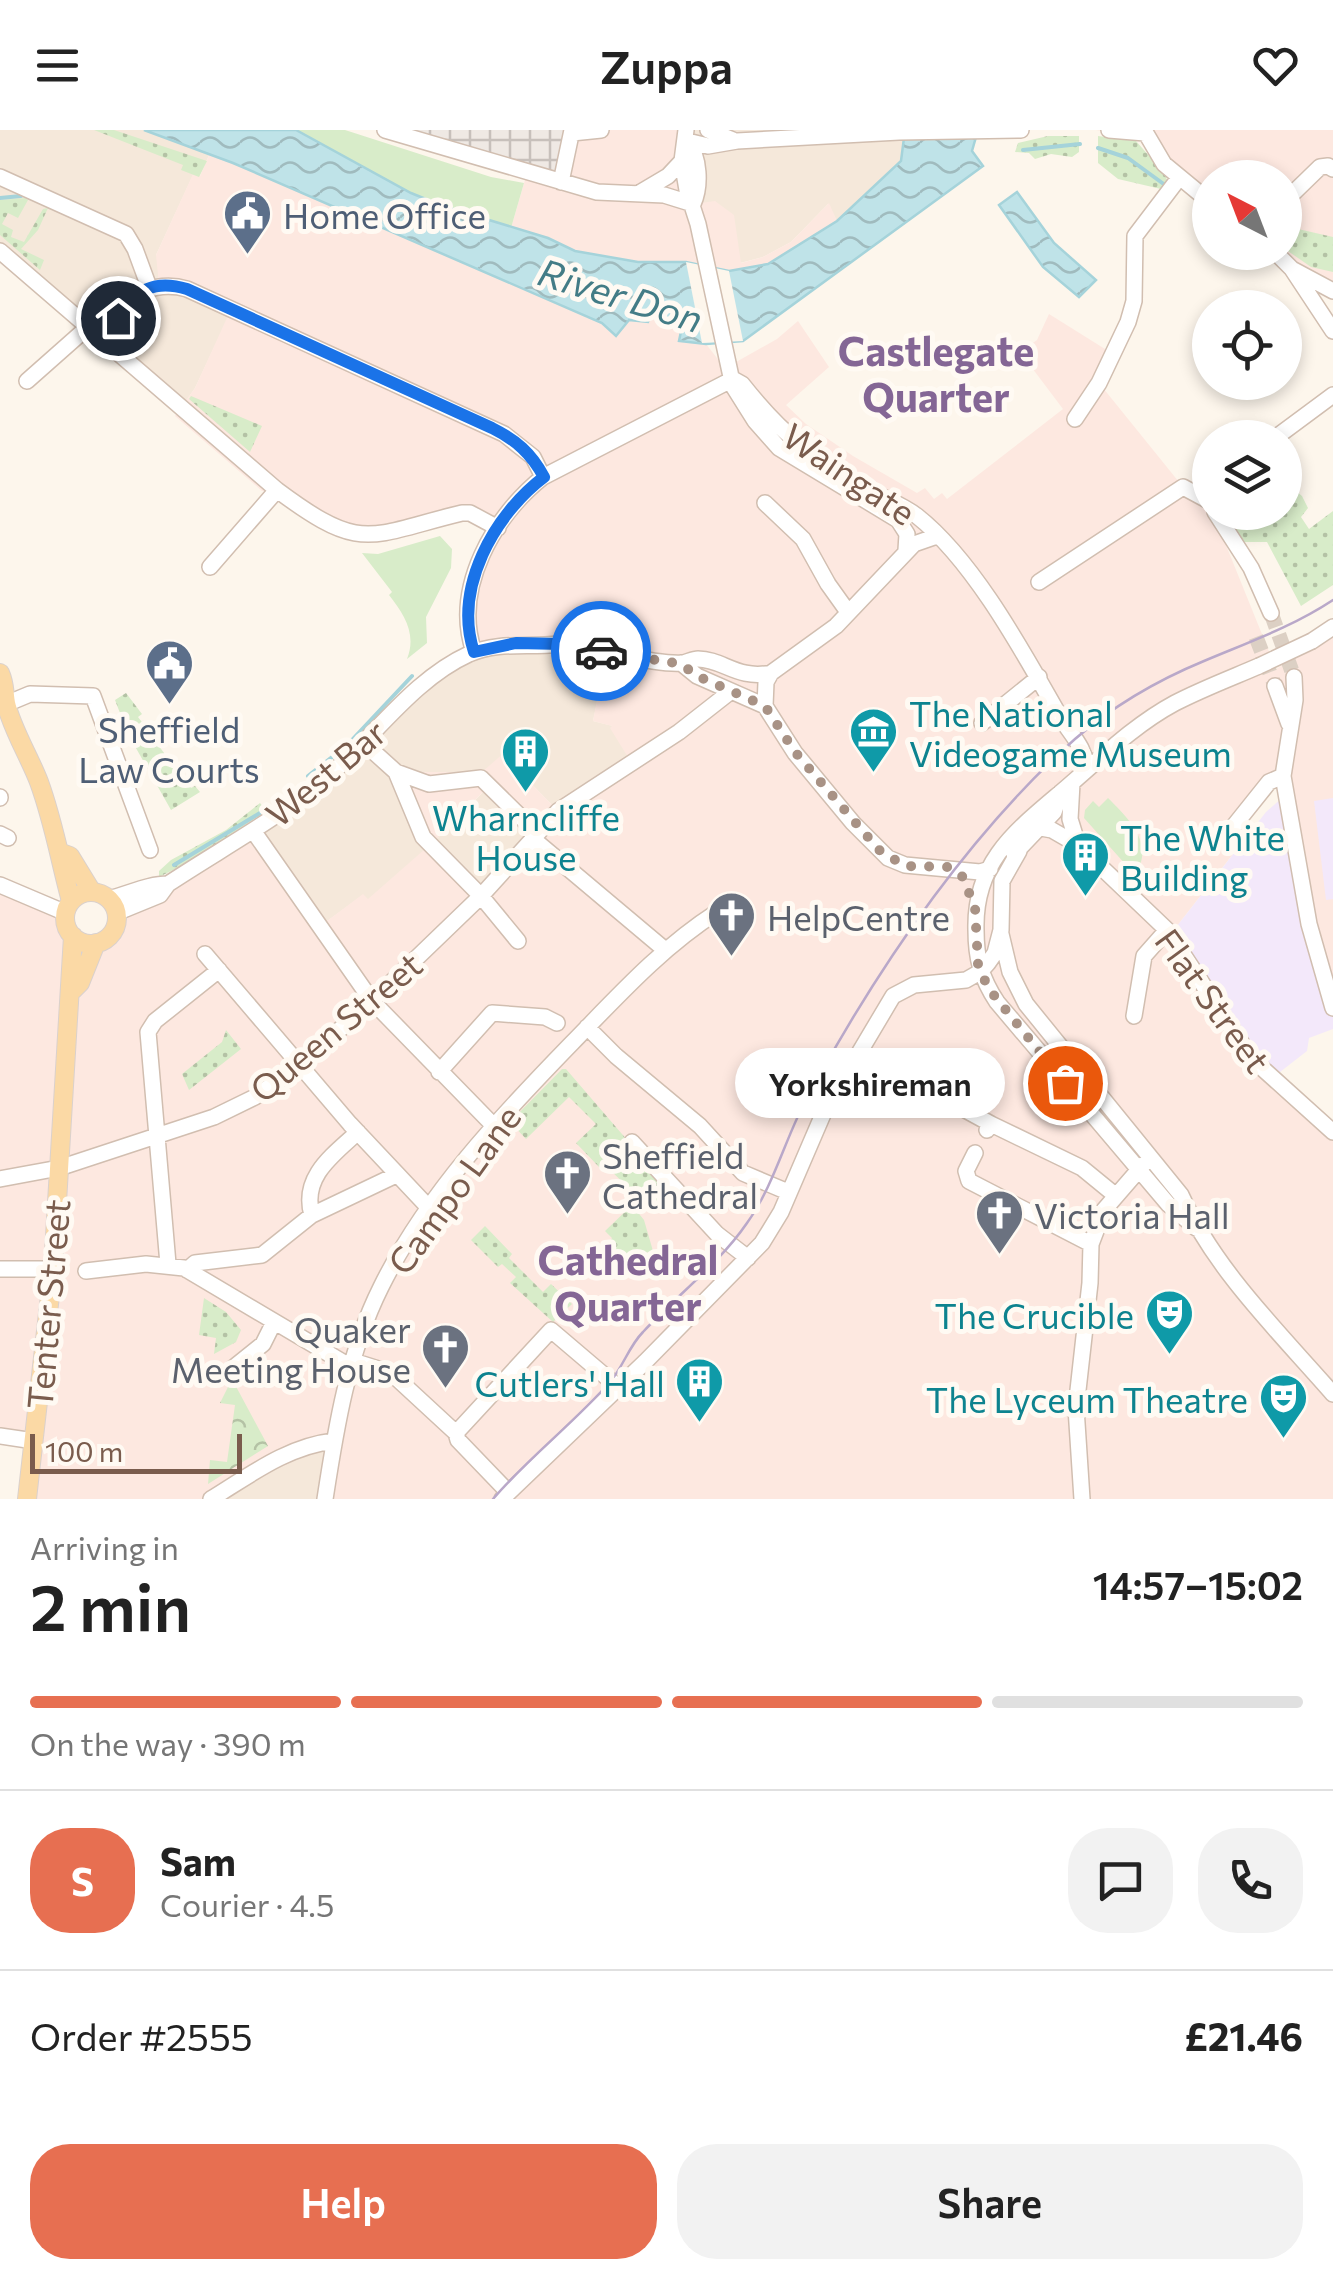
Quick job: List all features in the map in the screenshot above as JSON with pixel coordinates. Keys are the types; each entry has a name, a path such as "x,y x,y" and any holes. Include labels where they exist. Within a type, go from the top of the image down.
{"main road":[{"path":"0,673 6,691 3,702 32,761 62,852 59,862 68,907 67,928 72,936 96,943 114,928 105,901 70,856 62,852"},
{"name":"West Bar","path":"68,907 79,895 105,901"},
{"name":"Tenter Street","path":"26,1499 53,1269 72,936"},
{"path":"71,992 80,983 96,943"}],"street":[{"path":"385,130 418,135 597,192 676,197 693,204"},
{"path":"561,182 572,132 601,130"},
{"path":"708,130 737,141"},
{"path":"686,136 708,146 904,132 1021,130"},
{"path":"1109,130 1145,131 1164,164 1192,188"},
{"path":"686,136 682,161 686,190 693,204 722,348 734,379 544,477 522,494 480,560 470,596 469,628 474,652 516,643 563,644 578,640 592,649 681,664 700,659 748,675 771,673"},
{"path":"686,136 694,150 698,178 699,192 693,204"},
{"path":"638,194 656,186 682,161"},
{"path":"1302,184 1320,167 1333,169"},
{"path":"0,178 126,234 148,287"},
{"path":"1074,420 1096,388 1128,322 1134,301 1135,236 1180,178"},
{"path":"0,251 277,490 315,518 352,534 397,532 462,513 470,513 498,528"},
{"path":"1293,270 1333,332"},
{"path":"1294,270 1333,290"},
{"path":"27,381 87,326 148,287 175,286 202,294 492,428 529,452 544,477"},
{"path":"103,340 129,301"},
{"name":"Waingate","path":"906,550 907,534 898,520 779,448 755,421 733,386 734,379 793,442 860,485 914,513 937,536 977,584 1038,677 1084,751 1087,769"},
{"path":"1299,420 1333,395"},
{"path":"1039,582 1183,487 1192,491"},
{"path":"210,567 277,490"},
{"path":"765,504 803,539 848,612"},
{"path":"1227,530 1251,568 1271,613"},
{"path":"765,706 766,682 771,673 808,648 848,612 906,550 937,536"},
{"path":"975,907 986,871 1005,844 1044,804 1132,731 1174,704 1333,628"},
{"name":"West Bar","path":"105,901 153,884 168,884 254,832 326,779 430,680 474,652"},
{"path":"681,664 697,676 765,706 795,752 879,850 905,866 986,871 1019,850 1041,828 1067,788"},
{"path":"717,665 730,692"},
{"path":"982,723 1038,677"},
{"path":"1294,678 1285,784 1310,924 1333,1008"},
{"path":"1275,686 1289,724"},
{"name":"Queen Street","path":"0,1178 59,1168 241,1105 301,1064 372,1001 481,896 534,835 574,798 679,732 730,692"},
{"path":"3,702 30,694 93,696 150,850"},
{"path":"365,744 396,772 435,784 481,778 534,835 664,949"},
{"path":"396,772 423,837 481,896 518,941"},
{"path":"1229,832 1269,782 1285,784"},
{"path":"1067,788 1078,845"},
{"name":"Flat Street","path":"1041,828 1078,845 1167,930 1252,1059 1333,1132"},
{"path":"254,832 372,1001 493,1125"},
{"path":"1019,850 1002,881 1001,930 1010,972 1026,1004 1181,1194 1196,1228"},
{"path":"952,868 966,882 975,907 980,972 997,1002 1168,1204 1196,1228 1333,1394"},
{"path":"0,885 68,907"},
{"name":"Campo Lane","path":"325,1499 352,1364 380,1290 430,1209 565,1031 591,1023 664,949 717,912"},
{"path":"86,1272 168,1264 193,1274 352,1364 390,1372 456,1433 502,1494 618,1387 748,1258 774,1226 824,1112 889,1001 903,988 933,981 966,980 980,972 995,953 1001,930"},
{"path":"1134,1016 1144,956 1167,930"},
{"path":"206,954 358,1132 430,1209"},
{"path":"168,1264 150,1078 150,1026 219,970"},
{"path":"439,1072 492,1013 544,1017 565,1031"},
{"path":"591,1023 616,1056 700,1126 744,1174 788,1192"},
{"path":"949,1101 989,1127 1082,1168 1115,1195"},
{"path":"312,1215 308,1198 315,1176 358,1132"},
{"path":"632,1142 718,1234 748,1258"},
{"path":"1082,1499 1076,1408 1090,1283 1090,1244 1097,1222 1115,1195 1140,1170 1144,1151"},
{"path":"973,1156 966,1171 969,1180 1090,1244"},
{"path":"193,1274 195,1264 262,1254 312,1215 396,1175"},
{"path":"0,1269 53,1269"},
{"path":"228,1372 263,1344 274,1322"},
{"path":"456,1433 551,1330 618,1387"},
{"path":"0,1436 34,1441"},
{"path":"211,1499 288,1452 310,1443 334,1441"}],"shaded area":[{"path":"0,130 144,130 210,153 199,177 193,175 156,255 232,309 195,388 181,408 0,251"},
{"path":"385,130 572,130 561,182"},
{"path":"572,130 686,130 694,204 715,201 734,215 741,263 791,242 829,203 837,221 768,264 729,271 581,253 511,228 527,173"},
{"path":"686,130 905,130 901,161 837,221 828,204 791,242 763,257 740,263 693,204"},
{"path":"1096,130 1333,130 1333,291 1318,286 1302,270 1302,160 1192,160 1192,183 1135,136"},
{"path":"210,153 602,323 616,335 629,320 649,316 683,322 680,340 706,344 731,376 729,366 777,339 798,321 829,367 786,405 806,424 853,456 917,493 925,488 934,499 942,493 947,499 1063,409 1020,352 1037,340 1049,314 1113,354 1099,383 1192,495 1192,530 1220,530 1276,669 1333,634 1333,1008 1282,778 1235,838 1228,849 1233,854 1170,935 1236,1038 1333,1139 1333,1499 325,1499 334,1442 310,1443 211,1499 30,1499 34,1441 0,1436 0,885 65,913 67,928 73,936 81,942 96,943 114,928 116,913 254,832 319,927 363,894 368,899 425,849 481,896 532,838 489,786 430,845 396,772 482,772 505,752 558,811 631,762 612,726 593,721 602,673 535,643 474,652 470,596 498,528 470,513 366,535 277,490 262,491 175,416 195,388 231,309 159,285 156,255 193,174 200,176"},
{"path":"535,643 603,673 593,721 613,726 631,762 558,811 513,765 509,756 436,840 489,786 537,833 481,896 411,863 368,900 363,895 319,927 254,832 452,663"},
{"path":"1282,798 1333,1008 1333,1029 1309,1038 1307,1051 1271,1079 1170,935 1266,812"},
{"path":"1333,798 1333,899 1326,900 1314,801"},
{"path":"351,1367 325,1499 211,1499"}],"green space":[{"path":"94,130 114,130 207,161 199,177 181,170 183,165"},
{"path":"296,130 345,130 491,177 524,183 511,228 411,193"},
{"path":"1048,136 1079,136 1079,152 1072,157 1051,154 1035,159 1029,153 1015,152 1018,143"},
{"path":"1098,136 1136,141 1164,173 1167,180 1161,189 1118,179 1098,163"},
{"path":"0,200 28,200 18,218 8,213 2,224 13,230 11,237 24,242 43,209 48,208 38,230 21,249 44,260 40,270 0,235"},
{"path":"1302,230 1333,237 1333,272 1302,261"},
{"path":"191,396 262,426 250,452 189,399"},
{"path":"1333,511 1333,585 1301,606 1267,542 1241,542 1234,530 1302,530 1302,518 1309,529"},
{"path":"440,536 452,549 451,568 426,617 427,643 407,659 411,641 407,625 389,595 392,592 362,553 378,554"},
{"path":"126,693 142,714 138,717 162,742 158,745 171,762 176,760 183,769 179,772 191,788 195,786 200,792 171,810 128,734 115,700"},
{"path":"1108,798 1131,824 1141,843 1135,875 1084,818 1093,801 1099,807"},
{"path":"260,803 266,811 195,859 159,877 159,871 171,860 226,830"},
{"path":"226,1030 241,1049 189,1090 182,1074 222,1042"},
{"path":"562,1069 665,1184 666,1196 660,1205 649,1208 576,1143 596,1124 569,1097 526,1139 510,1122"},
{"path":"632,1205 644,1220 653,1251 607,1263 604,1253 612,1238 605,1231"},
{"path":"485,1226 512,1254 509,1258 543,1292 551,1284 572,1304 553,1322 510,1283 516,1277 502,1264 498,1267 471,1240"},
{"path":"204,1298 226,1312 241,1330 236,1342 214,1354 216,1338 199,1335"},
{"path":"232,1379 268,1446 208,1484 210,1460 227,1462 235,1405 220,1403"}],"water":[{"name":"River Don","path":"144,130 296,130 411,193 548,238 575,251 638,262 686,262 729,271 768,264 837,221 901,161 905,130 978,130 972,151 983,166 743,341 706,344 679,341 683,322 650,316 648,322 629,320 616,336 602,323 233,163"},
{"path":"1017,192 1054,243 1096,280 1079,297 1043,267 999,205"}],"pier":[{"path":"686,262 729,271 743,341 702,343"}],"waterway":[{"path":"1023,150 1080,144"},
{"path":"1098,148 1128,158 1165,185"},
{"path":"0,198 21,196"},
{"path":"351,741 412,676"},
{"path":"308,776 336,754"},
{"path":"174,865 265,810"}],"tunnel":[{"path":"1271,613 1294,677"},
{"path":"1256,637 1275,686"}],"tram line":[{"path":"493,1499 596,1397 615,1376 638,1338 736,1238 757,1208 809,1094 895,951 961,861 1035,777 1089,727 1136,695 1187,668 1286,626 1333,600"}],"way so far":[{"path":"601,651 681,664 697,676 765,706 838,806 888,858 905,866 948,867 962,876 975,907 980,972 997,1002 1065,1083"}],"place":[{"name":"Home Office","path":"248,256"},
{"name":"Sheffield Law Courts","path":"169,706"},
{"name":"The National Videogame Museum","path":"874,774"},
{"name":"Wharncliffe House","path":"526,794"},
{"name":"The White Building","path":"1085,898"},
{"name":"HelpCentre","path":"732,958"},
{"name":"Yorkshireman","path":"1065,1083"},
{"name":"Sheffield Cathedral","path":"567,1216"},
{"name":"Victoria Hall","path":"999,1256"},
{"name":"The Crucible","path":"1169,1356"},
{"name":"Quaker Meeting House","path":"446,1390"},
{"name":"Cutlers' Hall","path":"700,1424"},
{"name":"The Lyceum Theatre","path":"1283,1440"}],"district":[{"name":"Castlegate Quarter","path":"936,372"},
{"name":"Cathedral Quarter","path":"628,1281"}],"route":[{"path":"118,318 136,293 148,287 187,289 492,428 521,445 544,477 512,506 485,549 470,596 469,628 474,652 516,643 563,644 568,651 582,654 592,649 601,651"}]}
